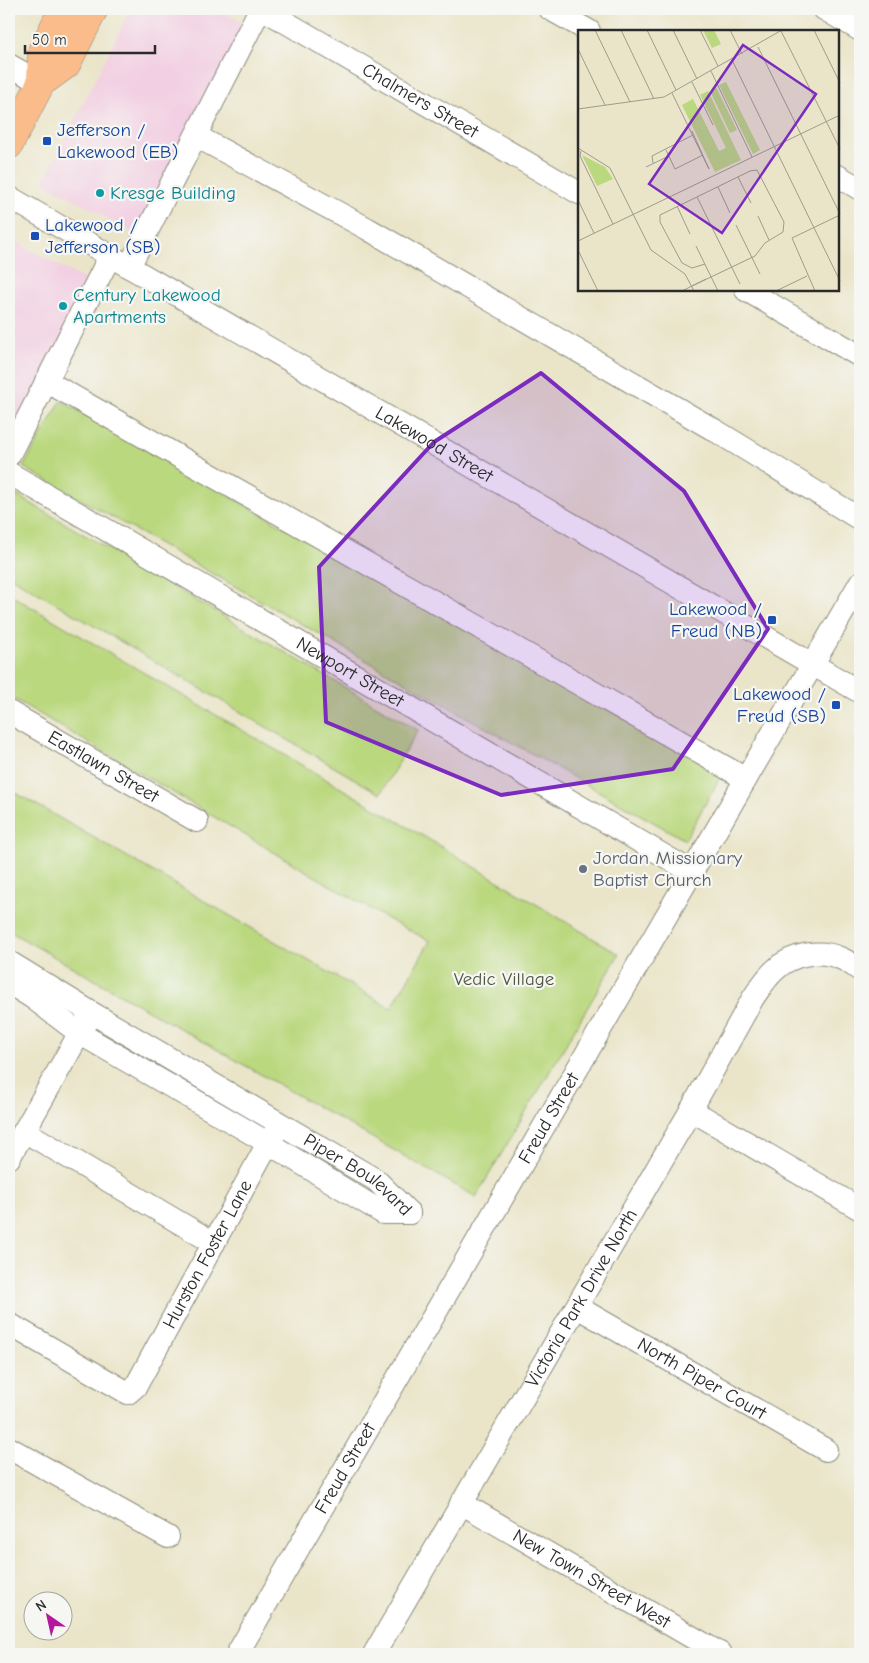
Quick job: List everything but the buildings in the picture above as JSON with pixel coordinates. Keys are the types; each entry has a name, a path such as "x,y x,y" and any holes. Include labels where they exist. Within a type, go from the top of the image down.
{"main road":[{"path":"9,145 41,83 42,51 63,9"},
{"path":"41,83 66,65 94,9"}],"street":[{"path":"9,455 15,427 46,381 196,136 262,9"},
{"name":"Chalmers Street","path":"262,9 578,192"},
{"path":"550,9 587,30"},
{"path":"824,9 860,30"},
{"path":"9,65 41,83"},
{"path":"196,136 376,234 716,431 860,519"},
{"path":"839,177 860,189"},
{"name":"Lakewood Street","path":"9,197 860,692"},
{"path":"748,291 860,356"},
{"path":"46,381 746,779"},
{"name":"Newport Street","path":"9,473 692,872"},
{"name":"Freud Street","path":"237,1654 860,583"},
{"name":"Eastlawn Street","path":"9,712 196,820"},
{"name":"Victoria Park Drive North","path":"374,1654 764,983 775,969 784,962 811,953 829,954 844,960 860,970"},
{"name":"Piper Boulevard","path":"9,962 376,1180 409,1213 382,1213 268,1143 79,1033 33,998 9,983"},
{"path":"9,1158 92,1013"},
{"path":"691,1110 860,1210"},
{"name":"Hurston Foster Lane","path":"9,1324 128,1393 136,1386 268,1143 281,1125"},
{"path":"24,1131 214,1243"},
{"name":"North Piper Court","path":"577,1307 826,1450"},
{"path":"9,1448 168,1537"},
{"name":"New Town Street West","path":"461,1503 721,1654"}],"highlighted area":[{"path":"541,373 684,491 768,629 673,769 501,795 326,722 319,567 434,442"}],"shaded area":[{"path":"131,9 217,9 247,25 140,236 43,182"},
{"path":"14,241 91,283 9,443 9,252"}],"green space":[{"path":"61,401 722,774 685,840 23,467"},
{"path":"13,493 418,730 380,794 9,576 9,503"},
{"name":"Vedic Village","path":"9,594 435,843 619,954 476,1197 9,931 9,789 391,1008 430,941 389,920 9,696"}],"place":[{"name":"Jefferson / Lakewood (EB)","path":"47,141"},
{"name":"Kresge Building","path":"100,193"},
{"name":"Lakewood / Jefferson (SB)","path":"35,236"},
{"name":"Century Lakewood Apartments","path":"63,306"},
{"name":"Lakewood / Freud (NB)","path":"772,620"},
{"name":"Lakewood / Freud (SB)","path":"836,705"},
{"name":"Jordan Missionary Baptist Church","path":"583,869"}]}
